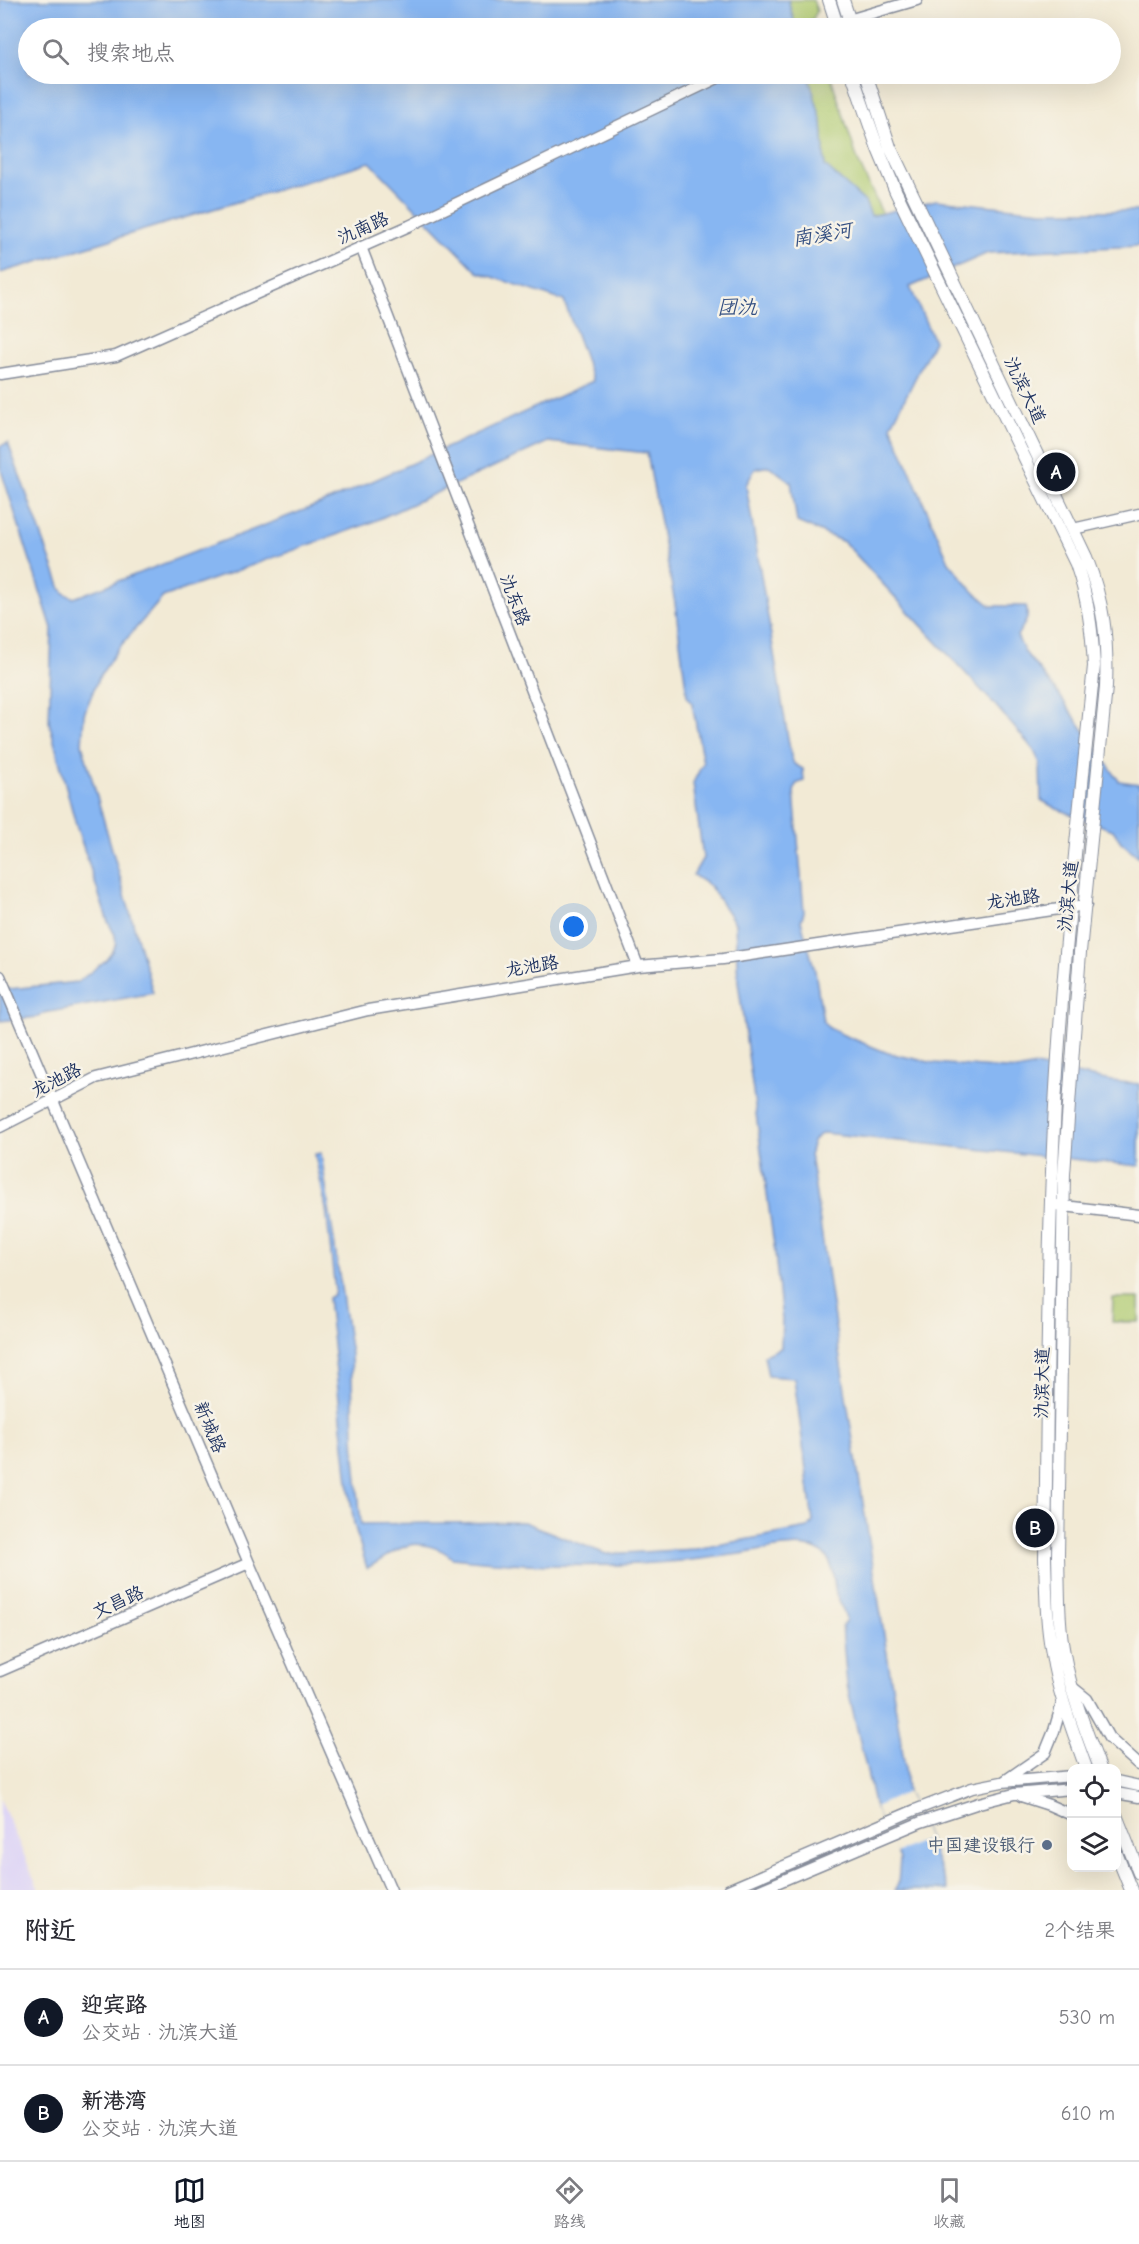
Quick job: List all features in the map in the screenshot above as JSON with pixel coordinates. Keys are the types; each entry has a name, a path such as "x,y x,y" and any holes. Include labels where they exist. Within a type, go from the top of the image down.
{"main road":[{"path":"829,0 835,18"},
{"path":"843,0 848,18"},
{"name":"氿滨大道","path":"855,84 878,150 896,192 944,277 1073,529 1098,588 1105,624 1107,653 1104,710 1072,1063 1058,1173 1051,1204 1045,1558 1050,1643 1063,1700 1085,1764"},
{"name":"氿滨大道","path":"869,84 890,147 909,187 944,277 1076,564 1086,593 1092,627 1094,666 1058,1061 1058,1173 1064,1205 1058,1557 1059,1617 1064,1653 1072,1687 1099,1764"},
{"path":"1117,1818 1139,1873"},
{"path":"1121,1864 1131,1890"}],"street":[{"path":"867,18 917,0"},
{"name":"氿南路","path":"0,374 116,356 409,226 705,84"},
{"name":"氿东路","path":"361,247 638,966"},
{"path":"1073,529 1139,514"},
{"name":"龙池路","path":"0,1127 96,1078 368,1010 638,966 723,959 1086,905"},
{"name":"新城路","path":"1,978 249,1563 391,1890"},
{"path":"1051,1204 1139,1215"},
{"name":"文昌路","path":"0,1671 249,1563"},
{"path":"1072,1687 1087,1699 1109,1738 1139,1765"},
{"path":"1002,1782 1045,1753 1063,1700"},
{"path":"728,1890 972,1788 1002,1782 1067,1776"},
{"path":"1121,1782 1139,1786"},
{"path":"760,1890 921,1822 1014,1794 1067,1789"},
{"path":"1014,1794 1067,1813"},
{"path":"1121,1794 1139,1797"}],"shaded area":[{"path":"0,1799 39,1890 0,1890"}],"green space":[{"path":"788,0 813,0 817,11 814,18 793,18"},
{"path":"811,84 833,84 858,161 882,213 871,216 865,202 825,166 822,123"},
{"path":"1113,1298 1139,1298 1139,1322 1112,1322"}],"water":[{"path":"0,0 788,0 793,18 18,18 18,84 811,84 822,123 825,166 865,202 871,216 936,200 1042,211 1139,211 1139,246 988,253 910,287 934,341 891,426 949,562 973,591 991,606 1026,606 1027,619 1017,636 1024,651 1060,696 1119,781 1139,784 1139,857 1121,842 1113,830 1057,809 1041,800 1040,763 1033,749 844,542 797,522 791,482 769,466 755,469 746,485 791,756 794,764 803,769 804,781 796,784 794,792 804,912 801,921 815,971 823,1021 829,1028 841,1034 888,1053 934,1063 1017,1070 1036,1066 1111,1081 1139,1084 1139,1166 823,1133 813,1141 811,1147 810,1154 838,1346 905,1767 907,1792 948,1890 895,1890 898,1884 900,1859 875,1807 847,1685 842,1626 846,1620 836,1594 830,1563 817,1550 800,1546 779,1547 704,1559 668,1562 560,1565 452,1558 436,1548 417,1544 401,1548 367,1568 354,1524 328,1298 335,1290 326,1209 315,1154 321,1153 351,1355 355,1458 361,1524 524,1522 606,1554 696,1549 808,1528 813,1522 794,1378 768,1376 764,1355 781,1348 782,1320 738,981 735,923 710,886 693,875 703,858 693,783 703,763 692,703 687,696 675,603 647,453 548,442 370,523 163,597 117,650 98,679 84,714 82,744 153,993 44,1013 38,1017 0,1021 0,990 78,982 106,960 116,944 115,935 108,922 76,825 49,722 52,628 0,467 0,446 8,443 61,589 65,594 74,598 333,499 593,381 564,301 478,272 370,162 0,273"}],"pier":[{"path":"907,1792 928,1838 896,1853 875,1807"}],"place":[{"name":"迎宾路","path":"1056,472"},
{"name":"新港湾","path":"1035,1528"},
{"name":"中国建设银行","path":"1047,1845"}],"water label":[{"name":"南溪河","path":"822,234"},
{"name":"团氿","path":"737,307"}]}
